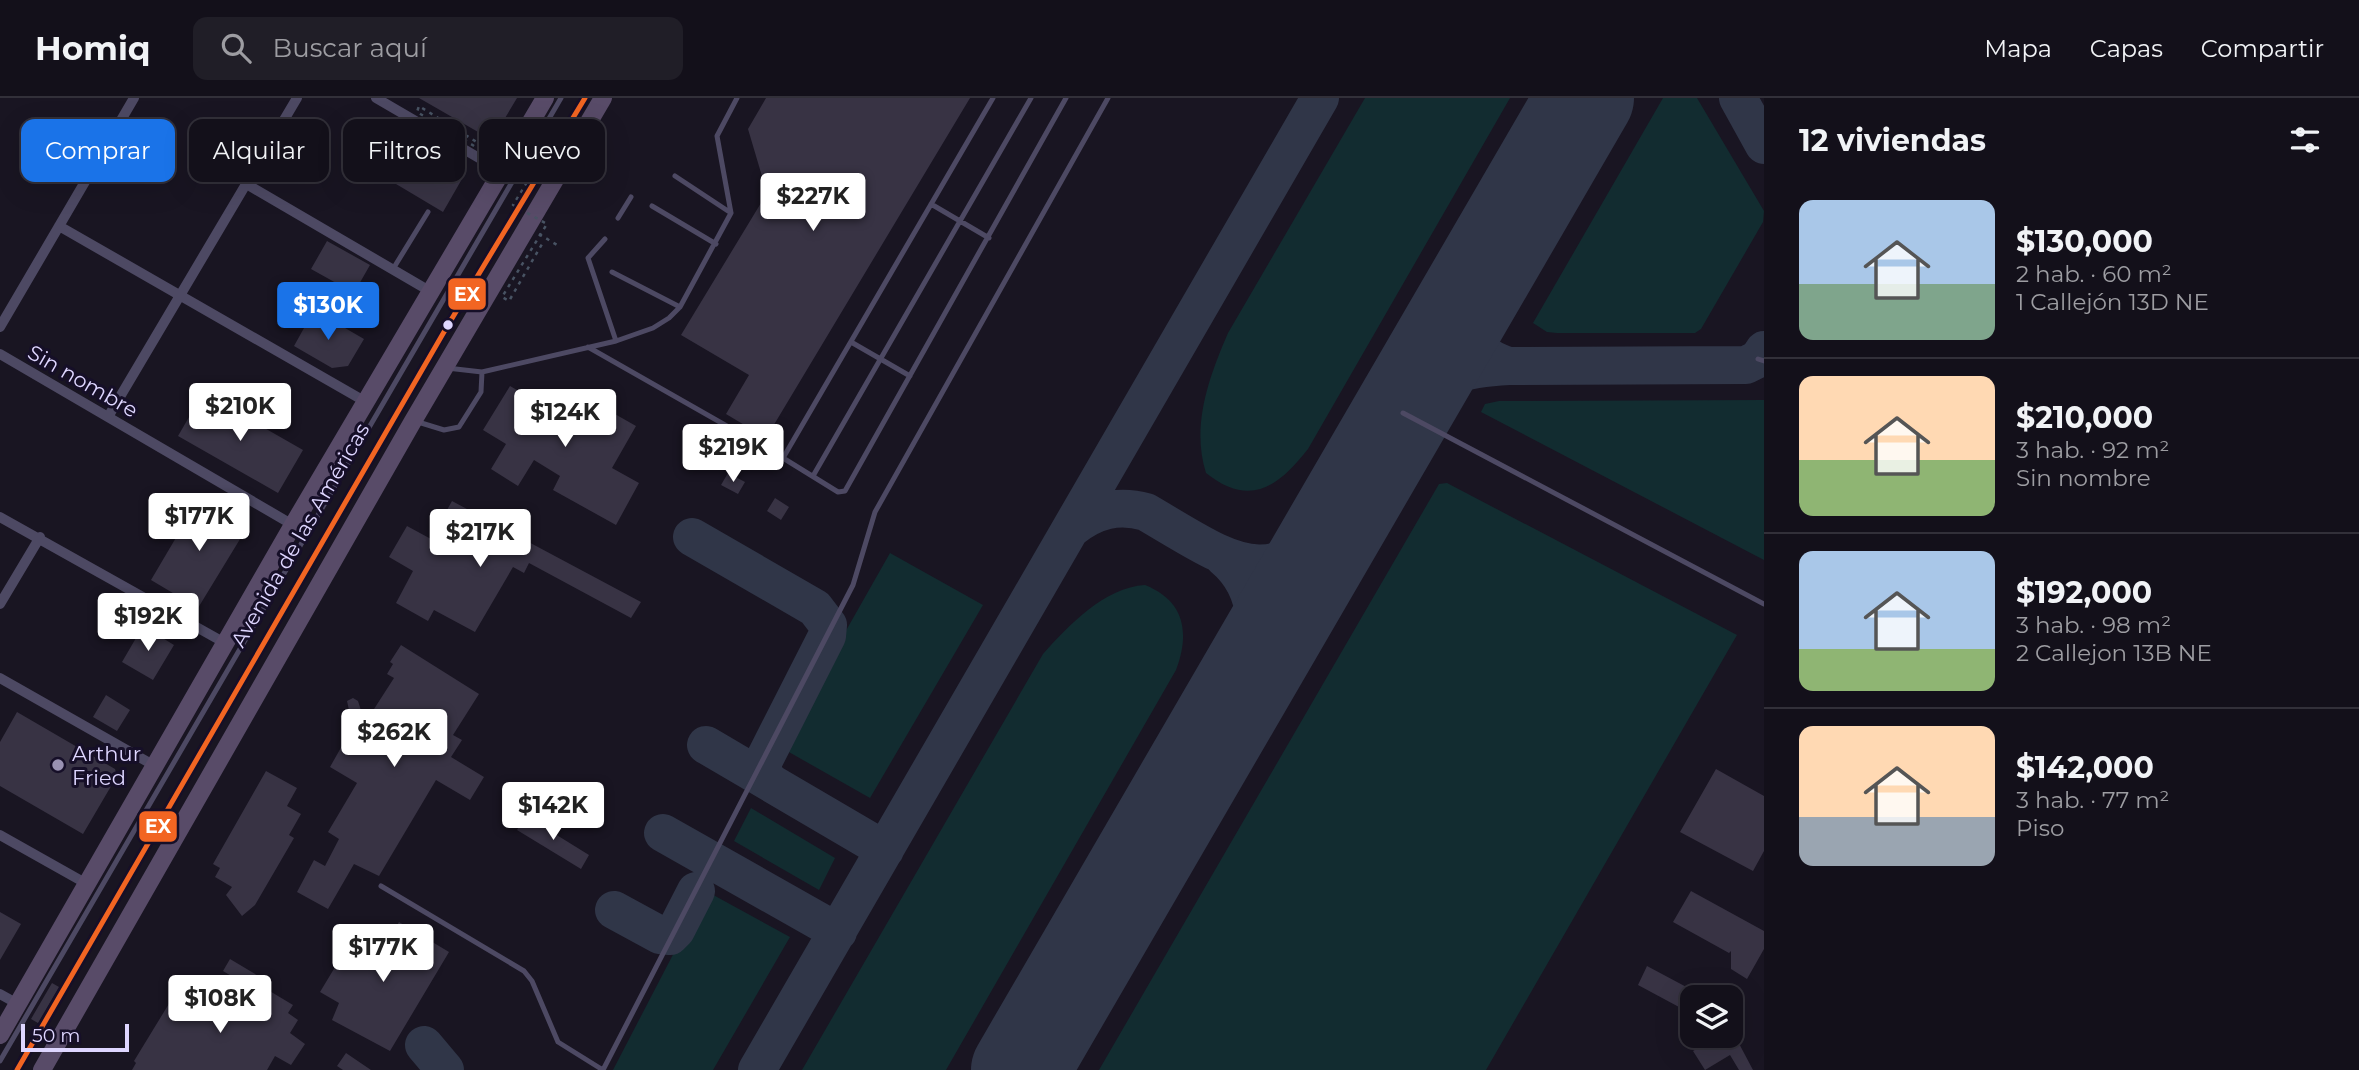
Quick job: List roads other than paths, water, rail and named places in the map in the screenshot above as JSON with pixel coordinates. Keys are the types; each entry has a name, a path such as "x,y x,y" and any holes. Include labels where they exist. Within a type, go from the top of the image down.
{"main road":[{"name":"Avenida de las Américas","path":"531,119 545,98"},
{"name":"Avenida de las Américas","path":"42,1070 413,421 603,98"},
{"name":"Avenida de las Américas","path":"0,1035 293,525 433,293 491,182"}],"street":[{"path":"108,417 248,185 297,98"},
{"path":"376,98 479,155"},
{"path":"0,327 130,100"},
{"path":"248,185 433,293"},
{"path":"59,226 366,402"},
{"name":"Sin nombre","path":"0,354 293,525"},
{"path":"0,517 225,642"},
{"path":"0,604 40,537"},
{"path":"0,678 155,766"},
{"path":"0,835 87,884"},
{"path":"0,994 18,1003"}],"lane":[{"name":"Avenida de las Américas","path":"0,1061 561,98"},
{"name":"Avenida de las Américas","path":"17,1070 448,325 585,98"},
{"path":"444,368 482,372 616,341 670,318 680,307 731,213 717,136 737,98"},
{"path":"783,458 993,98"},
{"path":"813,476 1031,98"},
{"path":"588,347 838,492 845,491 1066,98"},
{"path":"381,886 524,971 532,981 558,1042 603,1070 853,585 875,512 1108,98"},
{"path":"675,176 731,213"},
{"path":"618,218 631,197"},
{"path":"931,204 989,238"},
{"path":"652,206 716,244"},
{"path":"393,269 428,212"},
{"path":"605,239 588,258 616,341"},
{"path":"612,272 680,307"},
{"path":"851,342 910,376"},
{"path":"413,421 443,430 459,428 481,393 482,372"},
{"path":"1403,413 1764,604"}],"place":[{"name":"Arthur Fried","path":"58,765"}]}
